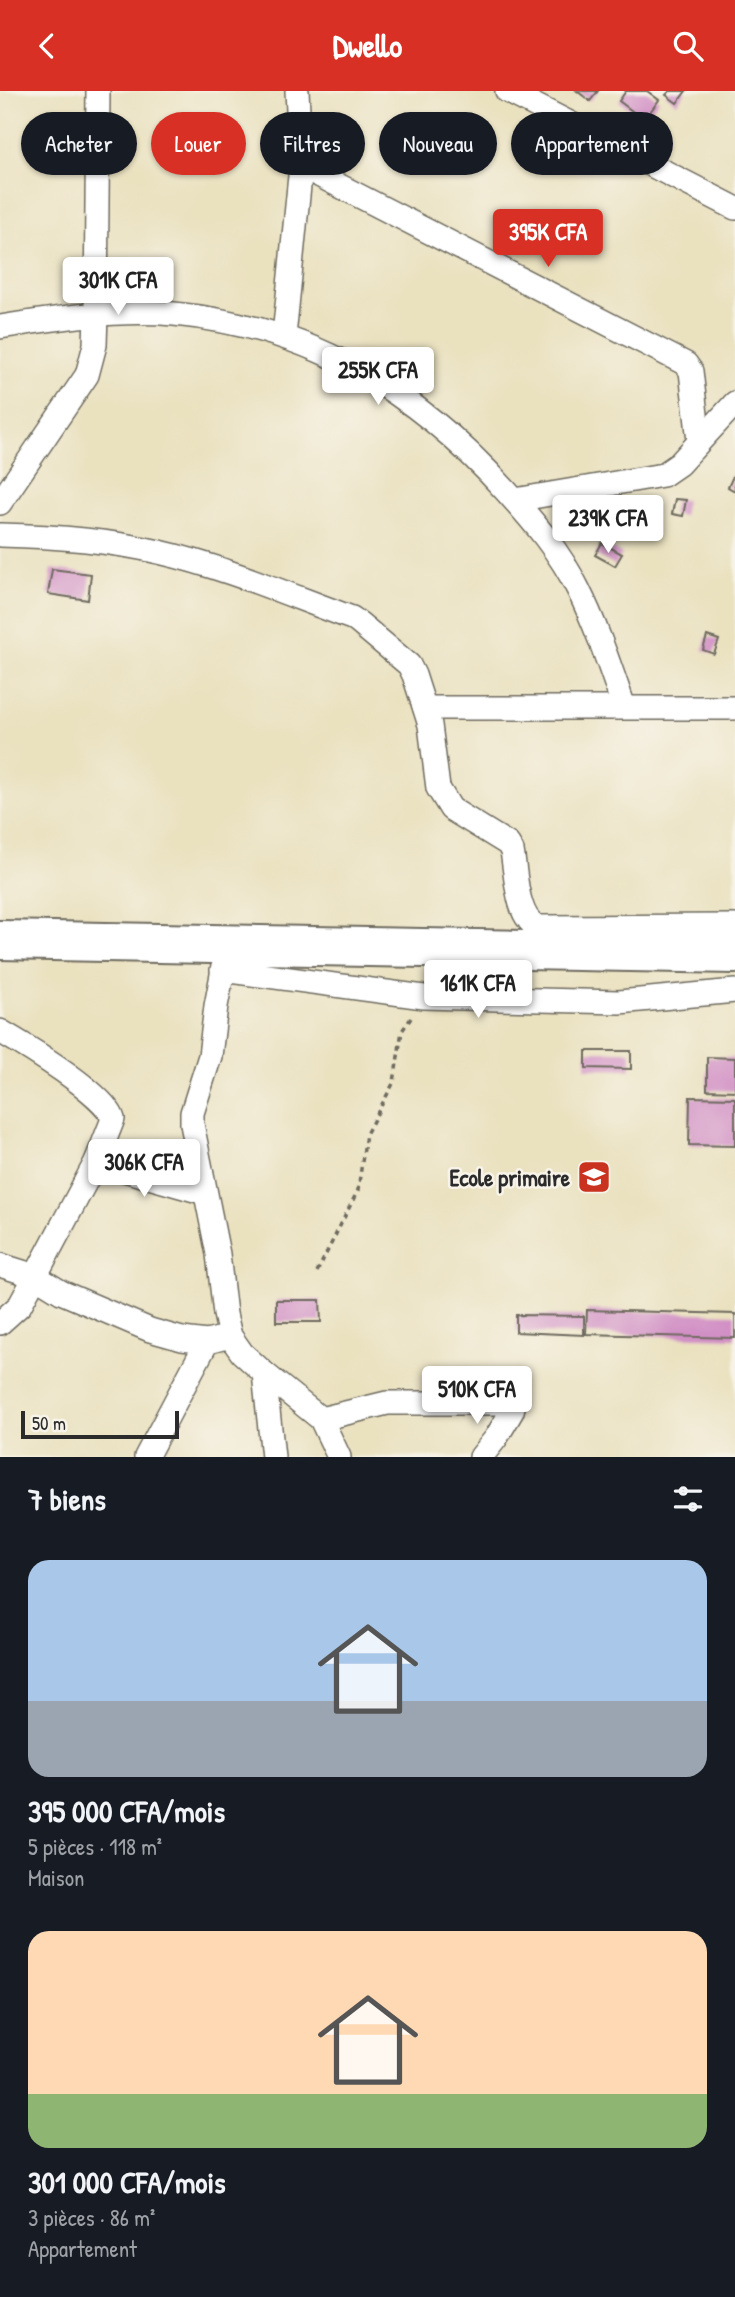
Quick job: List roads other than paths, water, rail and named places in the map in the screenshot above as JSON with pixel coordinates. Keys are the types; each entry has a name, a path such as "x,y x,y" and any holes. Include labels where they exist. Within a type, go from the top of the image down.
{"highway":[{"path":"0,940 225,957 507,951 735,954"}],"street":[{"path":"0,503 87,375 95,345 98,91"},
{"path":"297,91 298,112"},
{"path":"508,91 735,208"},
{"path":"284,336 300,175"},
{"path":"318,175 686,364 691,371 699,442"},
{"path":"0,327 96,314 170,314 203,318 284,336 326,353 372,377 410,403 489,472 538,525 578,587 605,650 624,707"},
{"path":"515,500 663,475 679,464 735,403"},
{"path":"0,535 108,542 161,553 232,574 352,618 409,665 430,725 438,788 451,809 508,844 512,851 521,905 531,925 735,926"},
{"path":"425,708 735,708"},
{"path":"339,1457 321,1419 242,1353 230,1336 218,1254 192,1124 192,1113 211,1056 225,957 424,997 619,1002 735,991"},
{"path":"0,1031 46,1059 110,1110 113,1119 96,1162 20,1305 0,1323"},
{"path":"96,1162 205,1193"},
{"path":"0,1265 35,1276 61,1292 150,1330 182,1339 207,1342 230,1336"},
{"path":"146,1457 207,1342"},
{"path":"264,1373 273,1457"},
{"path":"321,1419 387,1403 510,1403 512,1411 481,1457"}],"place":[{"name":"Ecole primaire","path":"594,1177"}]}
